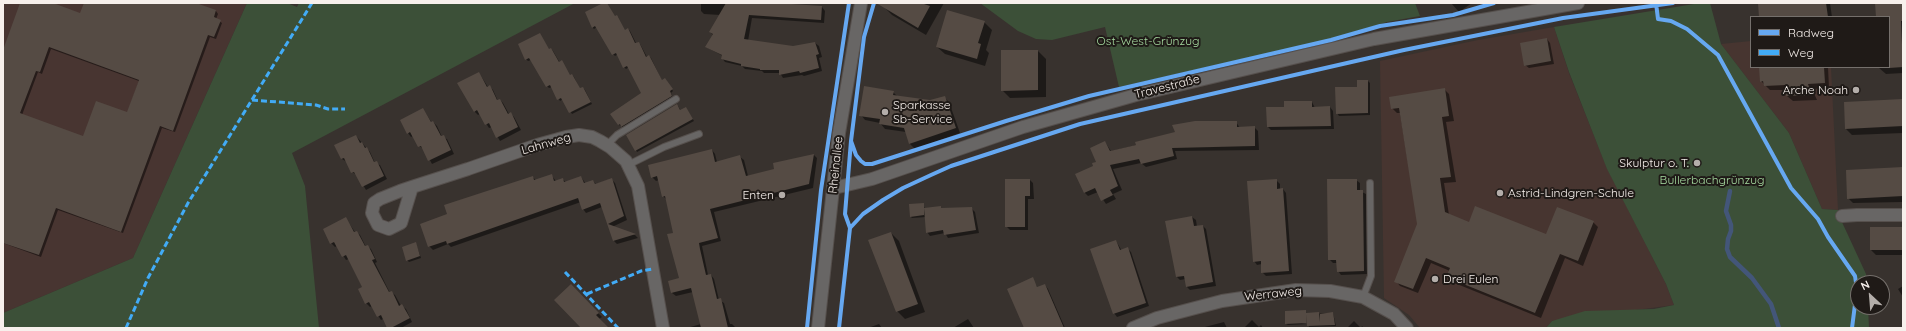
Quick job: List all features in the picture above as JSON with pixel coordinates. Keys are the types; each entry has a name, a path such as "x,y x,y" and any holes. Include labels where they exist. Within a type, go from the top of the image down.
{"street":[{"name":"Rheinallee","path":"818,328 839,133 861,3"},
{"name":"Travestraße","path":"834,188 872,179 1023,127 1143,93 1374,38 1578,3"},
{"name":"Lahnweg","path":"412,188 566,137 579,135 592,137 607,145 620,155 628,166 638,186 663,328"},
{"path":"1842,216 1903,215"},
{"name":"Werraweg","path":"1133,328 1169,315 1222,301 1296,290 1330,291 1363,297 1394,314 1407,328"}],"lane":[{"path":"607,145 617,135 676,99"},
{"path":"628,166 664,147 699,134"},
{"path":"1363,297 1371,276 1370,184"}],"shaded area":[{"path":"3,3 247,3 133,258 3,313"},
{"name":"Astrid-Lindgren-Schule","path":"1554,27 1569,73 1607,168 1666,284 1674,305 1552,321 1546,328 1420,328 1409,315 1384,298 1380,61 1478,40"},
{"path":"1750,41 1750,68 1831,68 1838,210 1822,209 1789,133 1721,44"}],"green space":[{"path":"247,3 287,3 297,7 299,3 575,3 292,153 305,186 319,328 3,328 3,313 133,258"},
{"name":"Ost-West-Grünzug","path":"980,3 1415,3 1420,16 1387,22 1335,38 1119,87 1105,27 1052,40 1036,39 1018,31"},
{"name":"Bullerbachgrünzug","path":"1700,3 1710,3 1721,44 1789,133 1822,209 1838,210 1841,220 1866,274 1850,275 1850,315 1868,315 1869,328 1546,328 1552,321 1585,311 1654,309 1674,305 1666,284 1607,169 1569,72 1554,27"}],"building":[{"path":"20,3 53,3 80,13 84,3 196,3 216,10 214,17 221,20 214,37 208,35 173,131 160,126 121,232 56,208 39,255 3,243 3,50","holes":["49,47 139,80 127,112 96,101 83,136 20,113 36,71 40,72"]},
{"path":"603,3 607,3 615,16 617,15 625,30 628,28 635,43 639,42 646,57 649,55 662,80 665,78 673,89 670,91 672,96 621,127 610,114 641,93 627,66 623,68 616,53 612,55 595,26 592,28 585,12"},
{"path":"726,3 777,3 822,6 821,20 749,15 744,39 793,46 815,42 819,54 816,55 819,68 800,73 799,71 779,75 779,70 760,70 741,66 741,64 721,59 722,55 705,47 713,34 709,32"},
{"path":"876,3 921,3 930,6 918,28"},
{"path":"1758,3 1826,3 1828,16 1759,16"},
{"path":"1875,3 1903,3 1903,21 1901,21 1903,67 1890,68 1890,16 1876,16"},
{"path":"947,10 985,21 978,43 981,44 977,59 936,47"},
{"path":"540,33 549,49 551,48 559,62 562,60 570,75 572,74 580,88 583,87 591,102 569,113 561,98 557,100 550,85 546,87 529,58 525,60 518,44"},
{"path":"1547,38 1551,61 1524,66 1520,43"},
{"path":"1001,50 1038,50 1038,90 1001,91"},
{"path":"1759,68 1824,68 1825,83 1808,84 1812,95 1786,96 1786,85 1764,86 1763,81 1760,82"},
{"path":"479,72 487,87 490,85 497,100 500,99 508,114 511,112 518,127 496,138 489,123 485,125 477,110 474,112 457,83"},
{"path":"1357,80 1368,80 1368,113 1336,114 1335,87 1357,87"},
{"path":"864,86 894,91 893,95 930,100 945,96 956,128 909,144 904,128 879,124 880,119 859,116"},
{"path":"1445,88 1449,116 1442,117 1451,177 1440,178 1445,212 1469,222 1475,206 1546,234 1557,207 1594,221 1578,261 1560,254 1535,313 1446,277 1450,268 1426,258 1413,289 1394,282 1417,224 1399,108 1391,109 1389,97"},
{"path":"1903,99 1903,126 1845,129 1844,102"},
{"path":"1284,101 1312,101 1312,107 1330,106 1331,126 1267,127 1266,107 1284,107"},
{"path":"677,104 680,110 686,107 693,119 635,151 626,135"},
{"path":"423,108 431,122 433,121 441,136 444,135 451,150 428,161 421,146 418,147 410,132 407,134 400,120"},
{"path":"1195,121 1237,121 1237,127 1255,126 1255,146 1172,148 1174,156 1141,164 1139,159 1110,165 1118,186 1110,190 1113,195 1101,201 1095,188 1084,193 1075,174 1093,166 1092,163 1096,162 1090,148 1105,141 1110,151 1136,145 1135,142 1175,132 1172,125"},
{"path":"356,135 360,143 362,142 365,148 367,147 374,162 377,161 384,176 362,187 354,172 351,173 344,158 341,159 334,145"},
{"path":"712,149 715,162 740,155 746,176 774,169 773,163 814,154 809,184 710,209 718,238 699,243 706,275 711,274 717,299 721,298 728,328 701,328 691,288 671,293 668,281 679,278 667,234 673,233 665,196 662,197 657,176 651,178 648,165"},
{"path":"1903,167 1903,196 1847,199 1846,170"},
{"path":"552,174 554,181 563,178 564,182 581,176 584,183 593,180 595,184 612,178 624,216 608,224 636,234 613,241 600,203 582,210 578,198 447,244 446,241 428,247 420,224 447,214 444,205 533,176 534,180"},
{"path":"1005,179 1030,179 1030,196 1025,196 1025,227 1005,227"},
{"path":"1277,179 1277,189 1283,188 1289,271 1261,273 1261,261 1253,262 1247,181"},
{"path":"1327,179 1357,179 1357,190 1363,190 1364,271 1337,272 1336,260 1328,260"},
{"path":"924,203 924,215 910,217 909,204"},
{"path":"941,206 941,208 972,207 976,230 944,235 943,230 926,233 924,208"},
{"path":"1192,216 1194,226 1203,225 1213,282 1186,287 1184,276 1176,277 1165,221"},
{"path":"346,217 354,232 357,231 365,246 368,245 375,259 372,260 389,292 392,291 399,306 402,304 410,318 391,328 387,328 381,315 377,317 369,302 365,304 358,289 362,287 346,255 342,257 334,242 330,244 323,229"},
{"path":"1870,227 1903,227 1903,250 1870,250"},
{"path":"891,232 918,304 896,312 868,240"},
{"path":"1116,240 1120,250 1128,247 1146,303 1113,314 1090,249"},
{"path":"416,242 420,256 406,261 402,247"},
{"path":"1033,277 1037,287 1045,284 1064,328 1024,328 1007,289"},
{"path":"571,284 599,313 596,315 609,328 581,328 554,300"},
{"path":"1306,310 1306,313 1319,312 1320,322 1320,314 1333,312 1335,325 1307,326 1307,323 1285,324 1285,311"}],"waterway":[{"path":"1730,191 1726,211 1731,225 1731,231 1727,249 1730,257 1752,278 1771,304 1779,328"}],"marked path":[{"path":"126,328 148,278 188,203 312,3"},
{"path":"252,100 316,105 328,109 345,109"},
{"path":"587,294 641,271 653,269"},
{"path":"565,272 618,328"}],"cycle path":[{"path":"807,328 821,190 849,3"},
{"path":"839,328 850,228 845,214 851,141 864,37 874,3"},
{"path":"851,141 856,155 861,161 865,164 872,164 1089,96 1331,40 1380,26 1453,15 1494,3"},
{"path":"1656,3 1658,19 1671,21 1687,29 1718,55 1791,188 1818,219 1828,237 1855,276 1857,289 1852,328"},
{"path":"850,228 863,214 883,200 903,188 931,175 951,166 1080,124 1404,50 1563,18 1673,3"}],"place":[{"name":"Arche Noah","path":"1856,90"},
{"name":"Sparkasse Sb-Service","path":"885,112"},
{"name":"Skulptur o. T.","path":"1697,163"},
{"name":"Astrid-Lindgren-Schule","path":"1500,193"},
{"name":"Enten","path":"782,195"},
{"name":"Drei Eulen","path":"1435,279"}]}
